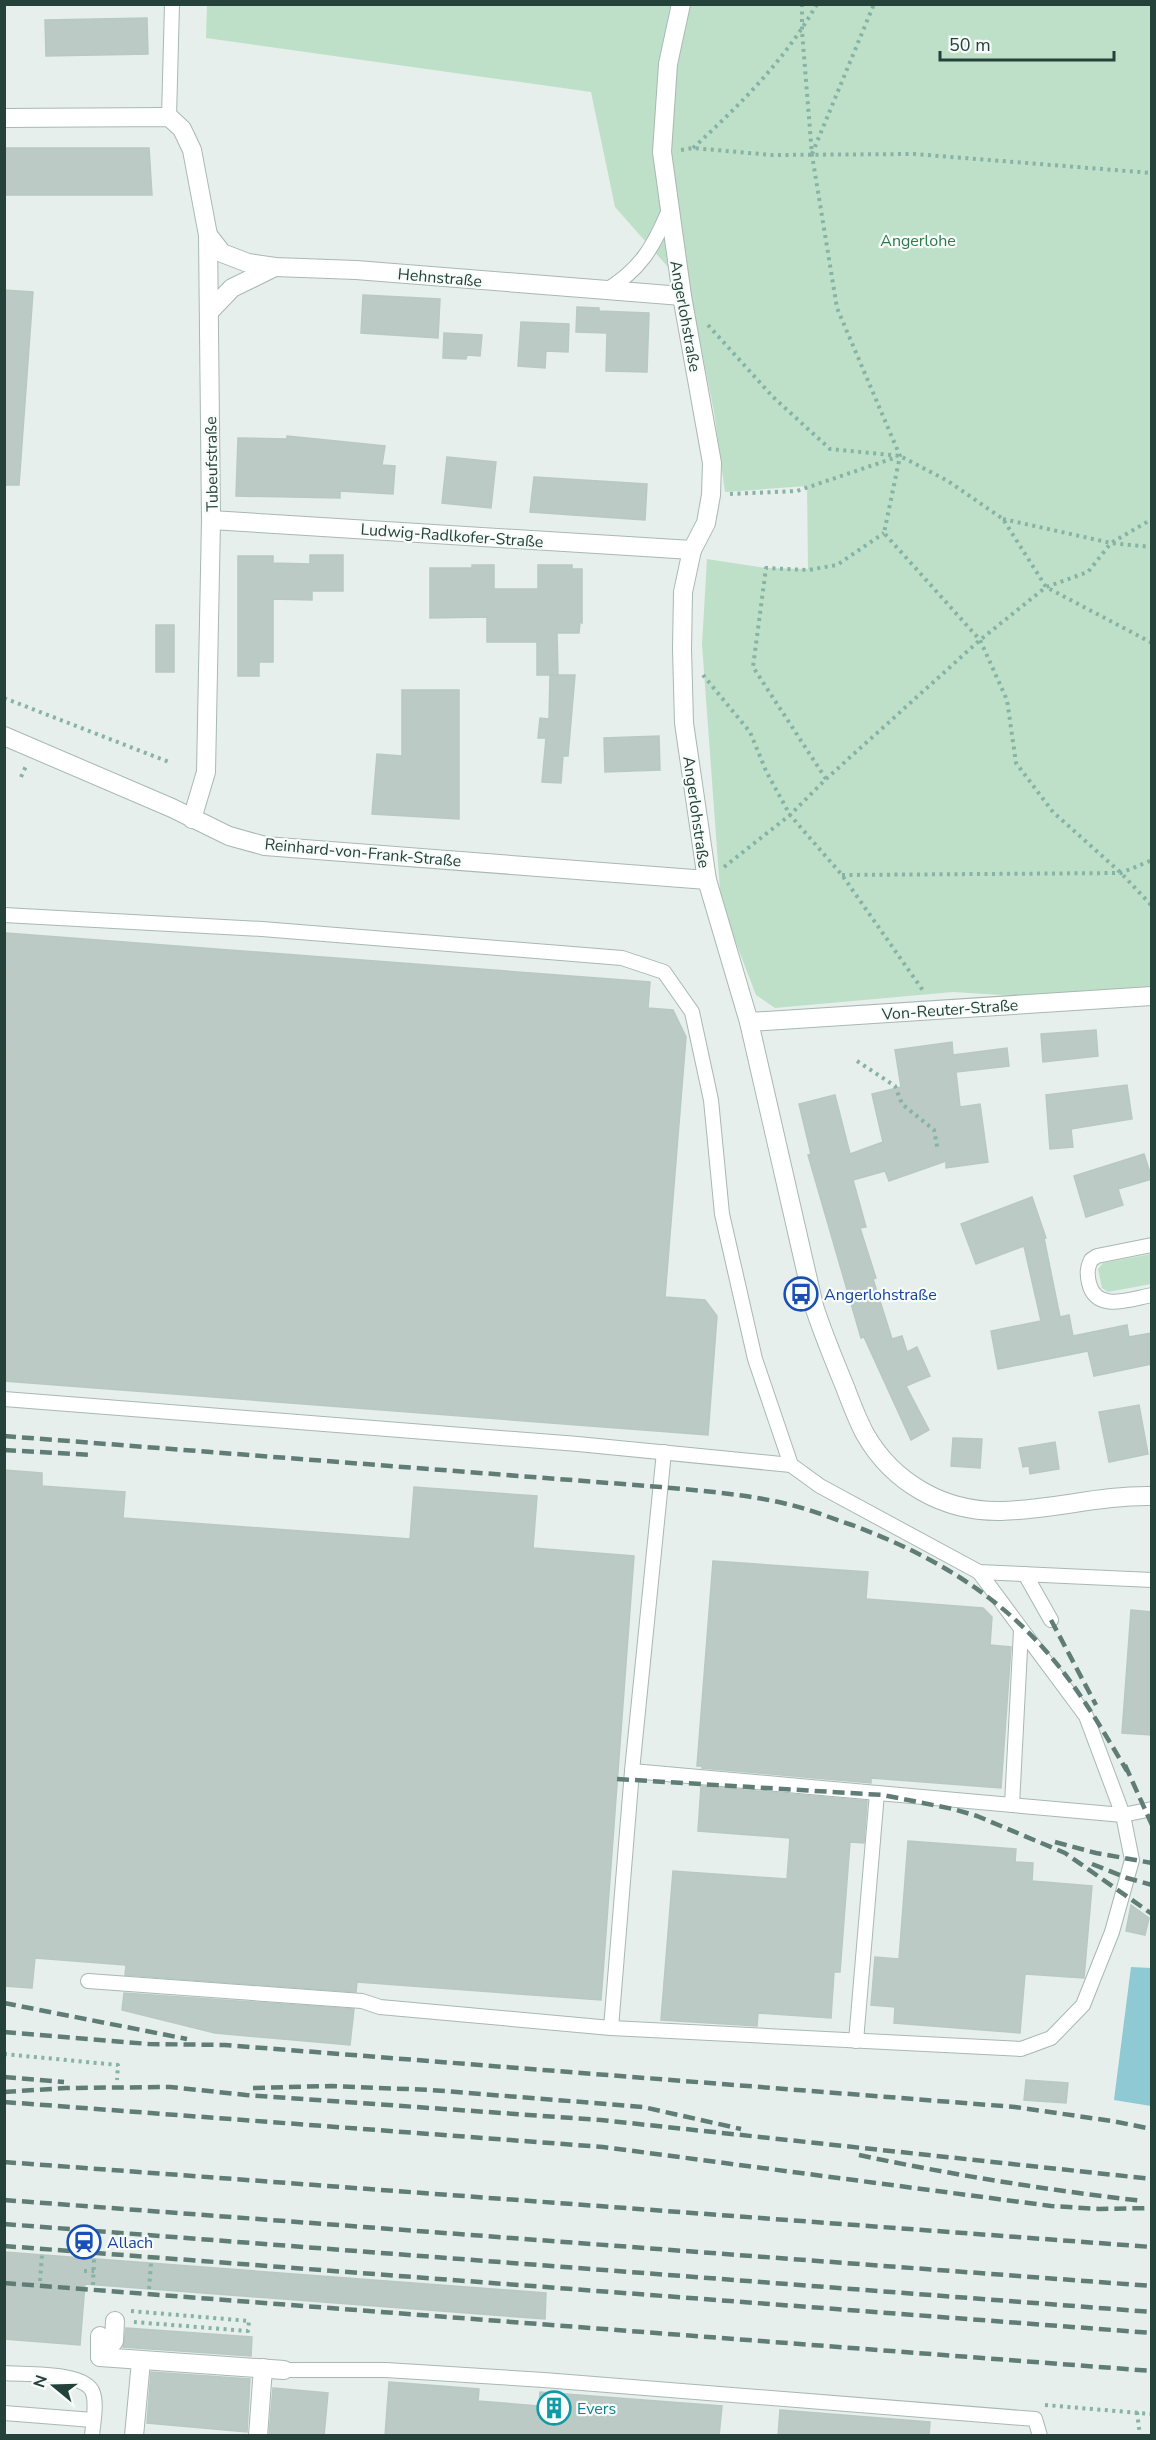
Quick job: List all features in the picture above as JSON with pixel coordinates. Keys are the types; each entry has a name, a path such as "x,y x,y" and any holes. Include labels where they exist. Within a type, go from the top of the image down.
{"street":[{"name":"Angerlohstraße","path":"681,4 668,64 662,152 682,296 712,463 711,495 706,523 692,550 683,592 681,650 684,723 707,880 749,1022 814,1306 827,1345 864,1432 878,1453 902,1479 934,1499 966,1509 1001,1511 1152,1496"},
{"path":"4,118 169,117"},
{"name":"Tubeufstraße","path":"169,117 182,129 192,150 208,236 212,520 206,772 192,819"},
{"name":"Hehnstraße","path":"208,236 222,253 248,262 275,267 356,270 682,296"},
{"name":"Hehnstraße","path":"209,312 232,288 275,267"},
{"name":"Ludwig-Radlkofer-Straße","path":"212,520 692,550"},
{"name":"Reinhard-von-Frank-Straße","path":"4,736 172,808 229,836 265,846 707,880"},
{"name":"Von-Reuter-Straße","path":"749,1022 1152,996"},
{"path":"100,2357 114,2342 119,2316"},
{"path":"100,2336 100,2357"},
{"path":"100,2357 284,2370"},
{"path":"134,2436 141,2361"},
{"path":"258,2436 263,2368"}],"lane":[{"path":"169,117 172,4"},
{"path":"604,291 625,279 642,260 669,210"},
{"path":"4,915 262,929 622,958 664,972 692,1012 711,1100 722,1214 755,1359 791,1465"},
{"path":"1152,1245 1097,1256 1091,1260 1087,1272 1091,1290 1095,1297 1103,1301 1112,1302 1152,1295"},
{"path":"4,1399 664,1452 791,1465 820,1486 979,1572 1086,1716 1123,1815 1131,1860 1112,1932 1083,2005 1051,2038 1021,2049 611,2028 380,2007 362,2001 88,1981"},
{"path":"611,2028 664,1452"},
{"path":"979,1572 1152,1580"},
{"path":"1024,1574 1051,1620"},
{"path":"1012,1805 1021,1630"},
{"path":"633,1771 1123,1815 1152,1809"},
{"path":"856,2041 877,1793"},
{"path":"284,2370 386,2370 521,2378 1024,2418 1035,2419 1040,2436"},
{"path":"4,2373 70,2378 85,2382 91,2388 94,2396 92,2436"},
{"path":"4,2413 93,2420"}],"path":[{"path":"802,4 812,155 837,308 900,456 884,533 837,565 808,570 766,568 753,667 826,779"},
{"path":"693,148 746,99 802,31 817,4"},
{"path":"812,155 874,4"},
{"path":"662,152 693,148 772,155 914,154 1152,173"},
{"path":"705,321 773,397 830,449 900,456 948,481 1003,519 1111,543 1152,547"},
{"path":"711,495 798,491 900,456"},
{"path":"1003,519 1046,587 1152,643"},
{"path":"707,880 790,815 826,779 980,640 1046,587 1088,572 1111,543 1152,519"},
{"path":"884,533 980,640 1007,700 1016,763 1053,812 1121,873 1152,906"},
{"path":"681,650 750,732 765,771 790,815 842,875 936,1010"},
{"path":"4,698 169,762"},
{"path":"842,875 1121,873 1152,860"},
{"path":"857,1061 895,1086 902,1104 934,1130 938,1151"},
{"path":"4,2054 118,2065 117,2080"},
{"path":"40,2281 42,2255"},
{"path":"93,2284 94,2259"},
{"path":"149,2289 151,2264"},
{"path":"84,2271 94,2271"},
{"path":"119,2316 249,2321 248,2331 119,2316"},
{"path":"1140,2436 1137,2412 1152,2414"}],"green space":[{"name":"Angerlohe","path":"207,4 1151,5 1151,1004 953,992 775,1008 756,995 721,904 702,644 707,559 766,568 808,569 807,486 725,492 714,412 690,292 615,207 591,92 206,38"},
{"path":"1151,1254 1151,1284 1108,1292 1102,1288 1098,1269 1103,1263"}],"water":[{"path":"1131,1967 1151,1968 1151,2106 1114,2100"}],"building":[{"path":"147,18 148,54 46,56 45,20"},
{"path":"4,148 149,148 152,195 4,195"},
{"path":"4,290 33,292 19,485 4,485"},
{"path":"363,295 440,299 438,338 361,333"},
{"path":"577,307 599,308 599,311 649,313 647,372 606,371 607,333 576,332"},
{"path":"521,322 569,324 568,352 546,351 545,368 518,366"},
{"path":"444,333 482,335 480,356 467,355 466,359 443,358"},
{"path":"287,436 385,446 382,465 395,466 393,494 340,491 340,498 236,496 238,438 287,439"},
{"path":"447,457 496,462 491,508 442,503"},
{"path":"534,477 647,484 645,520 530,512"},
{"path":"310,555 343,555 343,591 312,591 312,600 273,599 273,662 259,662 259,676 238,676 238,556 273,556 273,563 310,564"},
{"path":"472,565 494,565 494,589 538,589 538,565 572,565 572,569 582,569 582,623 580,622 579,633 557,633 558,675 537,675 537,642 487,642 487,617 430,618 430,568 472,568"},
{"path":"156,625 174,625 174,672 156,672"},
{"path":"550,675 575,675 568,756 563,756 561,783 542,782 546,738 538,738 540,718 549,719"},
{"path":"402,690 459,690 459,819 372,814 377,754 402,756"},
{"path":"659,736 660,770 605,772 604,738"},
{"path":"6,933 650,982 648,1008 673,1010 686,1037 665,1297 705,1300 717,1316 708,1435 4,1381"},
{"path":"1096,1030 1098,1056 1043,1062 1041,1034"},
{"path":"952,1042 953,1055 1007,1048 1009,1066 956,1072 960,1107 980,1104 988,1162 946,1168 946,1161 889,1181 885,1171 853,1180 866,1227 860,1228 892,1339 902,1336 907,1352 917,1347 930,1376 906,1386 929,1430 911,1440 864,1337 861,1338 808,1155 811,1154 799,1104 835,1095 850,1154 883,1142 872,1094 901,1087 895,1050"},
{"path":"1127,1085 1132,1119 1071,1129 1073,1147 1050,1149 1046,1095"},
{"path":"1144,1154 1152,1179 1118,1189 1123,1205 1086,1217 1074,1176"},
{"path":"1032,1197 1046,1238 1044,1238 1060,1317 1069,1315 1073,1336 1127,1325 1129,1337 1152,1333 1152,1364 1094,1376 1088,1351 998,1369 991,1331 1041,1321 1024,1246 976,1264 961,1224"},
{"path":"1139,1405 1148,1454 1109,1462 1099,1412"},
{"path":"953,1438 982,1439 980,1468 951,1466"},
{"path":"1055,1442 1059,1469 1030,1474 1029,1466 1023,1467 1019,1448"},
{"path":"4,1470 42,1473 42,1486 125,1492 123,1518 410,1539 414,1487 537,1496 533,1548 634,1556 601,2000 357,1982 356,1992 125,1975 126,1965 35,1958 32,1988 4,1986"},
{"path":"713,1561 868,1572 866,1599 983,1608 992,1617 990,1645 1011,1647 1001,1788 871,1778 871,1783 697,1766"},
{"path":"1131,1610 1152,1612 1152,1735 1122,1733"},
{"path":"701,1786 867,1801 864,1843 850,1842 840,1972 834,1972 831,2018 758,2013 757,2026 661,2020 673,1871 787,1879 790,1838 698,1831"},
{"path":"908,1841 1016,1849 1015,1862 1033,1863 1032,1881 1092,1886 1084,1978 1025,1974 1020,2033 894,2023 895,2007 871,2005 875,1957 899,1959"},
{"path":"1131,1905 1149,1918 1145,1935 1126,1931"},
{"path":"124,1993 354,2009 350,2045 215,2033 122,2010"},
{"path":"1026,2080 1068,2083 1066,2103 1024,2100"},
{"path":"4,2252 546,2293 545,2319 85,2284 80,2345 4,2339"},
{"path":"126,2328 252,2337 251,2356 123,2347"},
{"path":"151,2372 250,2379 247,2432 147,2423"},
{"name":"Evers","path":"389,2382 479,2389 478,2401 539,2406 540,2392 722,2406 719,2436 385,2436"},
{"path":"273,2388 328,2393 324,2436 269,2435"},
{"path":"780,2410 930,2422 929,2436 778,2436"}],"railway":[{"path":"4,1436 661,1487 740,1495 803,1508 880,1536 932,1561 980,1591 1003,1609 1045,1650 1068,1679 1127,1771"},
{"path":"4,1450 92,1455"},
{"path":"1051,1620 1096,1705"},
{"path":"1125,1765 1152,1825"},
{"path":"617,1779 883,1795 953,1809 977,1816 1065,1853 1152,1914"},
{"path":"1055,1842 1096,1853 1152,1863"},
{"path":"1092,1864 1152,1885"},
{"path":"4,2003 187,2039"},
{"path":"4,2032 149,2044 225,2045 1015,2107 1152,2129"},
{"path":"4,2077 64,2082"},
{"path":"253,2088 331,2086 431,2090 643,2107 741,2129"},
{"path":"4,2092 66,2088 170,2087 246,2095 601,2120 1152,2179"},
{"path":"4,2102 603,2147 1051,2206 1099,2209 1152,2208"},
{"path":"859,2155 1000,2181 1143,2201"},
{"path":"4,2162 1152,2247"},
{"path":"4,2200 1152,2286"},
{"path":"4,2224 1152,2312"},
{"path":"4,2246 1152,2333"},
{"path":"4,2283 1152,2371"}],"place":[{"name":"Angerlohstraße","path":"801,1294"},
{"name":"Allach","path":"84,2242"},
{"name":"Evers","path":"554,2408"}]}
